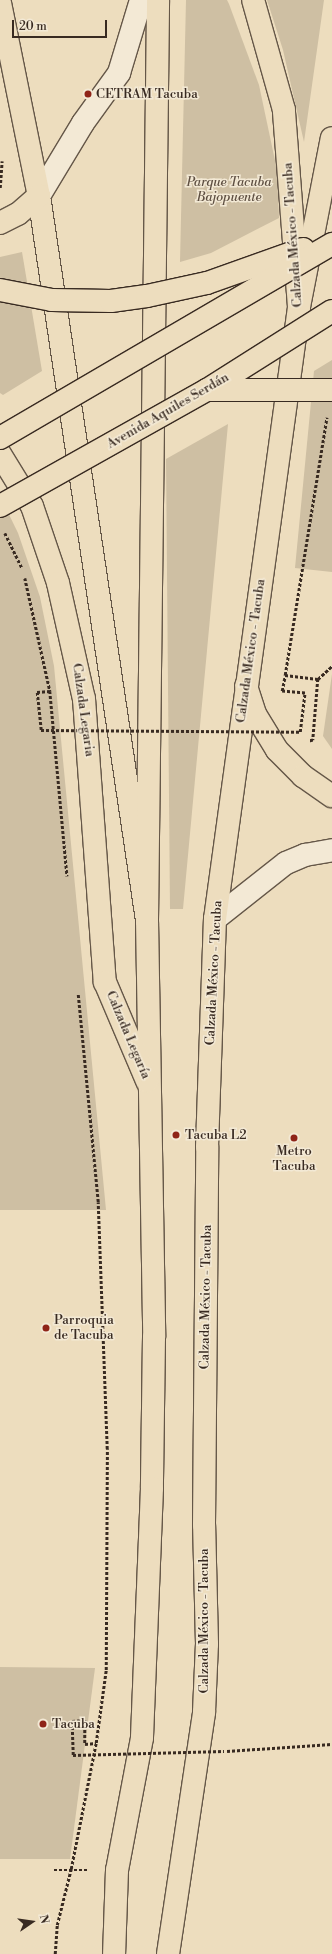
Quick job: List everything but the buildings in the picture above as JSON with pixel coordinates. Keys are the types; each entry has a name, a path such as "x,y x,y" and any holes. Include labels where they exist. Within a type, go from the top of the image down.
{"main road":[{"path":"114,1954 117,1870 143,1723 153,1472 151,1089 148,920 158,0"},
{"name":"Calzada México - Tacuba","path":"168,1954 204,1712 206,1652 204,1525 207,1155 215,919 299,307 284,110 253,0"},
{"path":"0,3 39,196 148,920"},
{"path":"299,307 332,138"},
{"path":"0,223 18,214 39,196"},
{"path":"0,290 52,300 111,301 147,296 207,283 332,238"},
{"path":"0,438 332,244"},
{"name":"Avenida Aquiles Serdán","path":"0,506 207,390 332,311"},
{"path":"207,390 332,390"},
{"name":"Calzada Legaria","path":"0,454 35,512 58,583 84,699 105,982"},
{"path":"246,686 255,714 277,750 303,776 332,796"},
{"name":"Calzada Legaría","path":"105,982 151,1089"}],"street":[{"path":"39,196 82,123 119,73 141,0"},
{"path":"215,919 286,863 305,854 332,850"}],"path":[{"path":"0,188 1,154"},
{"path":"285,675 328,413"},
{"path":"3,530 23,572 50,691 67,879"},
{"path":"318,679 332,666"},
{"path":"50,691 37,692 40,730 300,732 305,693"},
{"path":"55,1954 57,1925 71,1869 96,1743 106,1670 107,1449 98,1202 78,989"},
{"path":"96,1743 85,1744 85,1720 72,1721 73,1755 224,1751 332,1744"},
{"path":"54,1870 117,1870"}],"green space":[{"name":"Parque Tacuba Bajopuente","path":"186,0 227,0 229,4 259,85 277,170 279,218 211,253 180,262"},
{"path":"267,0 324,0 304,142 283,50"},
{"path":"22,252 42,371 3,395 0,393 0,257"},
{"path":"332,360 332,572 295,568 314,371"},
{"path":"228,424 183,909 170,909 166,459"},
{"path":"0,496 18,533 40,597 54,666 106,1210 0,1210"},
{"path":"332,674 332,749 323,736"},
{"path":"0,1667 95,1668 70,1859 0,1859"}],"place":[{"name":"CETRAM Tacuba","path":"88,94"},
{"name":"Tacuba L2","path":"176,1135"},
{"name":"Metro Tacuba","path":"294,1138"},
{"name":"Parroquia de Tacuba","path":"46,1328"},
{"name":"Tacuba","path":"43,1724"}]}
